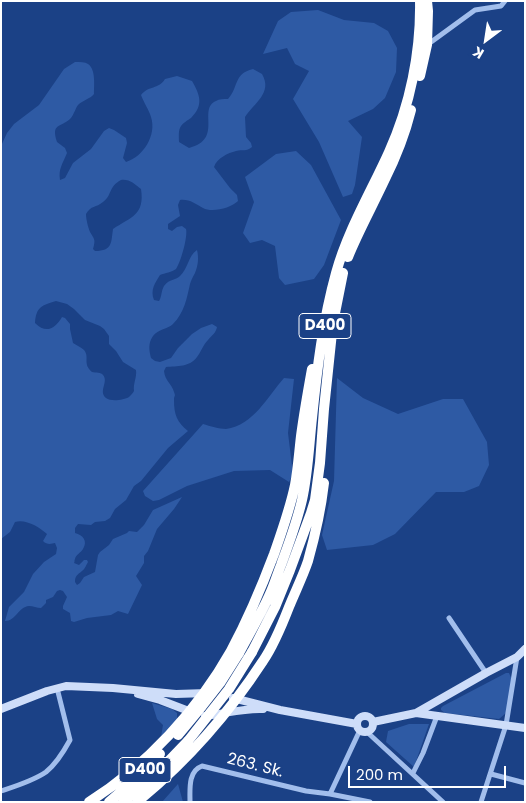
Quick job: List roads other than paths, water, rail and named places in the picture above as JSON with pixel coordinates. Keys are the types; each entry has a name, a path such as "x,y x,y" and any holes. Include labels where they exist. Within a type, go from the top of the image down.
{"highway":[{"name":"D400","path":"109,802 137,778 178,734 220,683 239,653 270,595 296,523 306,474 323,337 332,287 344,248 400,125 416,63 420,1"},
{"name":"D400","path":"123,802 162,768 188,741 229,689 252,652 290,570 315,500 333,323 343,272 360,231 395,158 407,127 427,45 427,1"},
{"name":"D400","path":"89,802 108,790 147,757 168,736 204,693 231,652 267,572 287,515 297,473 312,367 323,337"},
{"path":"137,802 153,789 201,741 224,714 264,660 282,623 307,562 322,505 329,398 328,372"}],"street":[{"path":"427,45 476,10 501,6 505,1"},
{"path":"449,618 486,673"},
{"path":"373,722 416,713 517,657 525,649"},
{"path":"481,802 506,725 517,657"},
{"path":"1,709 66,686 176,694 218,694 370,730 373,722"},
{"path":"1,791 47,772 62,754 70,740 58,688"},
{"path":"113,688 160,700 204,716 224,714 242,709 280,710"},
{"path":"416,713 525,728"},
{"path":"373,722 368,716 361,717 358,720 362,728 443,802"},
{"path":"413,773 437,716"},
{"path":"362,728 330,794 370,802"},
{"name":"263. Sk.","path":"190,802 193,773 202,766 306,792 330,794"},
{"path":"491,774 525,784"}]}
